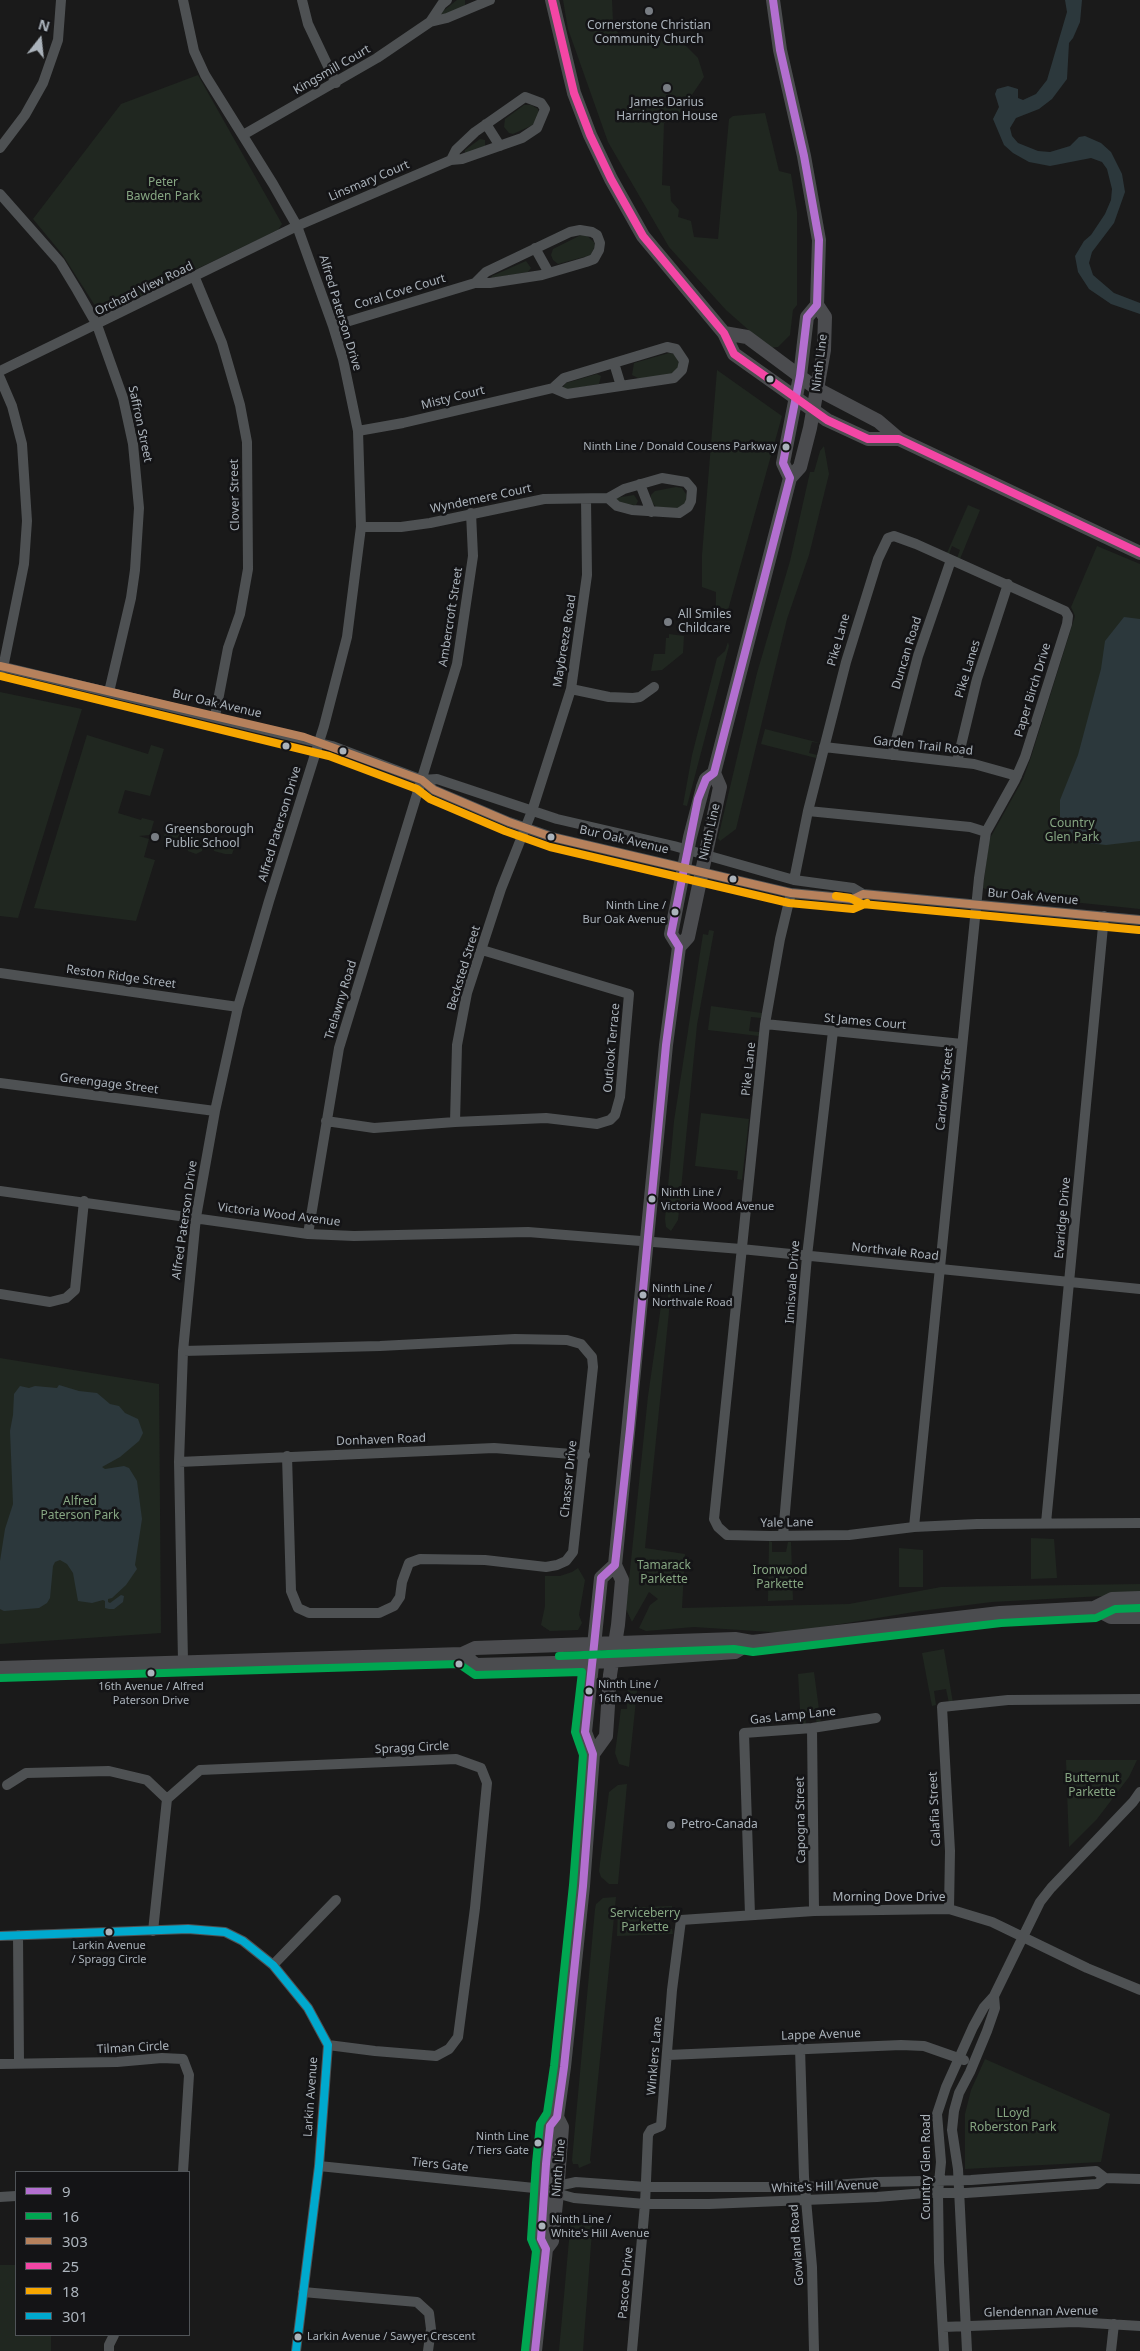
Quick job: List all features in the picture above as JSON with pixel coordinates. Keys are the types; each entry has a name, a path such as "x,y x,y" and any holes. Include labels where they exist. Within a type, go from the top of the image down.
{"main road":[{"path":"552,0 574,93 590,135 611,179 643,236 724,333 734,354 828,420 868,440 899,439"},
{"name":"Ninth Line","path":"593,1754 606,1736 616,1644 622,1580 615,1565 666,1045 679,947 688,936 700,872 720,787 714,774 790,478 800,467 818,389 824,350 825,317 817,305 819,240 804,156 780,50 773,0"},
{"name":"Ninth Line","path":"790,478 783,463 800,376 807,316 817,305"},
{"path":"724,333 748,337 818,389 878,421 899,439 1140,553"},
{"name":"Ninth Line","path":"679,947 671,934 687,851 698,798 706,779 714,774"},
{"name":"Ninth Line","path":"535,2351 546,2249 541,2239 553,2190 550,2126 557,2117 583,1886 593,1754 585,1732 601,1578 615,1565"},
{"path":"0,1668 462,1654 475,1648 735,1639 752,1642 1000,1613 1094,1608 1112,1598 1140,1598"},
{"path":"1094,1608 1111,1618 1140,1617"},
{"path":"462,1654 476,1665 593,1662 735,1652 752,1642"}],"street":[{"path":"0,148 26,115 44,83 58,40 61,0"},
{"name":"Alfred Paterson Drive","path":"183,0 194,51 222,104 243,135 297,226 333,326 343,359 358,432 360,527 347,637 320,742 268,901 238,1007 215,1110 196,1217 183,1351 179,1462 183,1661"},
{"path":"302,0 308,24 336,83"},
{"name":"Kingsmill Court","path":"430,22 442,4 448,0"},
{"name":"Kingsmill Court","path":"243,135 336,83 430,22 447,18 484,1"},
{"name":"Linsmary Court","path":"297,226 451,160 462,160 522,138 537,128 545,110 541,103 525,97 463,142 451,160"},
{"path":"486,124 500,146"},
{"name":"Saffron Street","path":"0,194 60,262 97,325 123,398 133,444 139,508 135,570 131,598 109,692"},
{"name":"Orchard View Road","path":"0,371 195,278 297,226"},
{"name":"Coral Cove Court","path":"333,326 475,283 490,283 549,273 594,259 599,250 597,235 580,230 570,232 486,272 475,283"},
{"path":"535,248 549,273"},
{"name":"Clover Street","path":"195,278 222,343 240,405 247,442 248,569 240,614 228,648 215,716"},
{"name":"Misty Court","path":"358,432 554,388 564,378 666,347 674,348 683,358 682,370 674,378 567,394 554,388"},
{"path":"614,363 621,386"},
{"path":"0,378 12,406 22,444 27,521 22,573 1,667"},
{"name":"Wyndemere Court","path":"360,527 401,527 544,499 608,498 624,489 662,478 686,482 692,489 688,507 679,513 651,512 617,506 608,498"},
{"path":"640,484 651,512"},
{"name":"Maybreeze Road","path":"532,811 570,689 587,574 586,499"},
{"name":"Ambercroft Street","path":"422,780 455,672 462,637 473,556 471,513"},
{"name":"Pike Lane","path":"794,880 808,811 851,641 886,539 890,536 898,537 1008,584"},
{"name":"Duncan Road","path":"892,755 918,656 950,560"},
{"name":"Pike Lanes","path":"957,762 977,680 1008,584"},
{"name":"Paper Birch Drive","path":"986,832 1017,776 1028,748 1068,616 1062,609 1008,584"},
{"name":"Bur Oak Avenue","path":"1,667 320,742 422,780 434,790 552,837 792,893 853,898 863,894"},
{"path":"570,689 609,697 633,698 640,697 654,687"},
{"name":"Garden Trail Road","path":"824,747 957,762 990,767 1017,776"},
{"name":"Bur Oak Avenue","path":"422,780 437,780 532,811 794,880 853,888 863,894 1140,920"},
{"name":"Trelawny Road","path":"308,1234 326,1121 342,1040 422,780"},
{"path":"526,828 532,811"},
{"path":"808,811 970,827 986,832"},
{"name":"Becksted Street","path":"456,1122 457,1045 467,993 501,889 526,828"},
{"name":"Cardrew Street","path":"914,1527 976,904 986,832"},
{"name":"Pike Lane","path":"741,1249 765,1024 780,939 792,893"},
{"name":"Evaridge Drive","path":"1046,1523 1104,916"},
{"name":"Outlook Terrace","path":"326,1121 374,1128 546,1118 597,1124 610,1120 615,1115 620,1097 629,994 482,950"},
{"name":"Reston Ridge Street","path":"0,973 238,1007"},
{"name":"St James Court","path":"765,1024 962,1044"},
{"name":"Innisvale Drive","path":"783,1535 807,1256 833,1031"},
{"name":"Greengage Street","path":"0,1083 215,1110"},
{"name":"Victoria Wood Avenue","path":"0,1191 84,1201 308,1234 354,1236 528,1232 647,1242"},
{"path":"0,1294 50,1302 66,1298 75,1290 84,1201"},
{"name":"Northvale Road","path":"647,1242 741,1249 1140,1289"},
{"name":"Yale Lane","path":"741,1249 714,1519 718,1527 727,1536 849,1535 914,1527 1046,1523 1140,1523"},
{"name":"Chasser Drive","path":"183,1351 380,1346 515,1339 567,1340 581,1344 592,1358 594,1367 573,1552 566,1561 546,1567 485,1560 420,1559 409,1563 402,1582 400,1597 394,1606 380,1612 309,1614 298,1608 290,1590 287,1456"},
{"name":"Donhaven Road","path":"179,1462 494,1448 584,1455"},
{"name":"Calafia Street","path":"950,1909 950,1852 942,1707 1008,1700 1140,1699"},
{"name":"Gas Lamp Lane","path":"750,1915 744,1733 812,1728 876,1718"},
{"name":"Capogna Street","path":"812,1728 814,1911"},
{"name":"Spragg Circle","path":"167,1799 200,1770 456,1759 481,1768 487,1783 475,1908 458,2037 450,2049 436,2056 328,2045"},
{"path":"7,1785 26,1774 109,1770 147,1780 167,1799 153,1932"},
{"name":"Country Glen Road","path":"944,2351 937,2114 958,2059 984,2007 994,1996 1040,1902 1133,1802 1140,1792"},
{"path":"273,1965 336,1900"},
{"name":"Morning Dove Drive","path":"681,1920 814,1911 950,1909 992,1922 1140,1990"},
{"name":"Winklers Lane","path":"646,2187 648,2135 651,2130 661,2126 672,1990 681,1920"},
{"name":"Larkin Avenue","path":"0,1936 153,1932 188,1928 225,1932 243,1941 273,1965 308,2008 328,2045 319,2166 296,2351"},
{"path":"18,1935 19,2062"},
{"name":"Country Glen Road","path":"967,2351 959,2192 952,2130 954,2111 959,2093 995,2008 994,1996"},
{"name":"Lappe Avenue","path":"668,2055 800,2048 924,2046 973,2063"},
{"name":"Gowland Road","path":"800,2048 804,2187 807,2200 812,2267 814,2351"},
{"name":"Tilman Circle","path":"0,2064 19,2062 117,2062 162,2058 183,2059 189,2075 183,2171"},
{"name":"Tiers Gate","path":"319,2166 553,2190"},
{"name":"White's Hill Avenue","path":"553,2190 576,2182 646,2187 804,2187 958,2179 971,2180 1096,2171 1105,2178 1140,2179"},
{"name":"White's Hill Avenue","path":"553,2190 574,2198 646,2204 807,2200 959,2192 1097,2184 1105,2178"},
{"name":"Pascoe Drive","path":"632,2351 646,2187"},
{"path":"0,2197 15,2196"},
{"path":"302,2292 417,2302 429,2313 431,2329 428,2351"},
{"name":"Glendennan Avenue","path":"943,2327 1075,2322 1140,2326"},
{"path":"1111,2351 1114,2324"},
{"path":"109,2351 114,2336"}],"green space":[{"path":"457,0 465,0 465,5 440,20 438,15"},
{"path":"563,0 612,0 613,22 619,35 676,36 698,58 704,77 679,114 664,123 662,185 670,186 671,201 679,210 678,217 691,221 694,237 718,239 729,119 733,116 765,113 779,171 791,174 797,212 797,305 793,310 790,335 778,347 769,348 726,310 669,247 608,142 568,29"},
{"name":"Peter Bawden Park","path":"198,75 282,224 278,230 101,315 62,254 33,219 121,104"},
{"path":"524,105 531,105 538,109 539,115 535,124 513,134 509,133 504,127 505,119"},
{"path":"480,139 485,140 485,146 465,154 465,150"},
{"path":"581,235 586,235 594,242 595,246 591,255 558,264 553,260 551,255 553,249"},
{"path":"526,261 531,268 528,272 491,278 492,276"},
{"path":"669,353 674,354 679,363 679,367 674,374 640,379 632,375 634,363"},
{"path":"717,370 782,416 728,610 716,606 716,592 702,587 702,555"},
{"path":"597,374 601,376 599,384 566,390 563,387 566,383"},
{"path":"824,446 829,474 809,555 787,619 736,829 720,841 718,838 757,673 790,561 810,472 814,472 820,451"},
{"path":"676,487 682,488 686,494 686,502 679,508 656,507 651,501 651,495 655,491"},
{"path":"634,495 638,501 636,505 616,504 615,498"},
{"path":"968,505 980,510 960,559 957,558 960,550 952,546 949,554 947,553"},
{"name":"Country Glen Park","path":"1097,546 1140,564 1140,909 1004,895 983,888 989,840 1023,779 1075,616 1071,607"},
{"path":"669,634 684,636 683,653 662,670 651,671 654,654 665,654 666,638 669,638"},
{"path":"728,642 729,646 687,806 683,805 692,755 717,658 725,651"},
{"path":"0,692 82,709 18,918 0,916"},
{"path":"765,729 820,743 812,742 809,753 817,755 816,758 761,744"},
{"path":"87,735 148,754 151,745 164,749 150,796 125,790 118,813 141,820 142,818 154,821 150,835 139,836 149,839 144,857 155,860 136,921 34,908"},
{"path":"166,829 205,840 202,851 196,854 188,851 186,845 180,843 174,847 165,844 163,839"},
{"path":"216,840 235,846 232,854 214,851"},
{"path":"709,930 714,931 697,1025 678,1220 671,1231 666,1227 665,1219 674,1121 703,934 708,935"},
{"path":"711,1006 762,1013 761,1018 751,1017 749,1031 759,1032 759,1036 708,1030"},
{"path":"701,1113 749,1119 742,1180 737,1179 738,1171 695,1166"},
{"name":"Tamarack Parkette","path":"668,1292 671,1292 645,1548 685,1554 682,1608 849,1604 941,1587 1140,1584 1140,1594 992,1602 920,1611 786,1633 694,1627 646,1631 639,1628 650,1605 658,1599 649,1592 632,1622 626,1609 648,1396 661,1306 668,1306"},
{"name":"Alfred Paterson Park","path":"0,1358 159,1384 161,1633 0,1644"},
{"path":"1031,1538 1054,1539 1057,1578 1031,1579"},
{"name":"Ironwood Parkette","path":"769,1541 772,1542 772,1552 786,1552 788,1542 791,1542 793,1600 768,1601"},
{"path":"899,1548 923,1550 923,1587 899,1587"},
{"path":"578,1568 585,1580 579,1615 582,1623 578,1630 550,1631 541,1625 545,1606 545,1576 560,1576"},
{"path":"944,1649 953,1703 949,1703 946,1689 934,1691 936,1705 932,1706 922,1653"},
{"path":"814,1672 821,1724 817,1725 815,1712 805,1713 806,1725 801,1726 798,1674"},
{"path":"637,1680 629,1767 619,1764 615,1753 621,1709 627,1709 628,1681"},
{"name":"Butternut Parkette","path":"1066,1760 1137,1760 1129,1777 1097,1819 1069,1847"},
{"path":"627,1784 618,1884 609,1884 601,1877 599,1871 609,1792 618,1785"},
{"path":"616,1897 591,2163 579,2168 578,2164 573,2164 572,2160 595,1909 596,1904 603,1898"},
{"name":"Serviceberry Parkette","path":"672,1906 673,1915 662,1916 662,1929 672,1929 673,1934 617,1936 618,1908"},
{"name":"LLoyd Roberston Park","path":"985,2059 1110,2114 1101,2162 965,2169 965,2114 971,2090"},
{"path":"571,2218 593,2218 583,2351 559,2351"},
{"path":"0,2265 15,2265 15,2336 51,2336 51,2351 0,2351"}],"shaded area":[{"path":"1065,0 1082,0 1080,22 1069,43 1067,79 1052,99 1039,109 1016,118 1010,128 1012,136 1018,143 1038,151 1050,152 1070,146 1079,137 1085,136 1101,143 1111,152 1122,174 1125,192 1114,223 1092,252 1089,263 1093,275 1114,293 1140,303 1140,314 1111,304 1089,289 1078,272 1075,256 1105,214 1111,200 1112,189 1107,169 1102,162 1091,158 1050,166 1029,162 1013,153 1004,145 993,119 999,107 995,94 997,89 1008,86 1018,89 1018,98 1023,100 1036,94 1047,80 1067,12"},
{"path":"1124,617 1140,619 1140,841 1106,845 1078,842 1060,817 1060,800 1078,755 1101,669 1105,641"},
{"name":"Alfred Paterson Park","path":"59,1385 79,1391 97,1393 110,1404 119,1406 125,1413 138,1419 143,1433 139,1441 120,1457 102,1467 105,1469 124,1466 129,1468 137,1481 142,1519 135,1565 137,1569 126,1585 112,1598 108,1599 110,1603 121,1595 124,1596 123,1602 114,1609 109,1609 105,1608 105,1601 103,1600 92,1603 78,1601 73,1573 67,1564 60,1560 55,1562 53,1566 50,1598 47,1603 39,1608 4,1611 0,1609 0,1561 5,1529 13,1504 10,1431 14,1394 20,1386 29,1388 35,1386 57,1388"}],"transit line":[{"name":"25","path":"552,0 574,93 590,135 611,179 643,236 724,333 734,354 827,420 868,439 899,439 1140,553"},
{"name":"9","path":"535,2351 546,2249 541,2239 546,2164 550,2126 557,2117 564,2067 583,1886 593,1754 585,1732 601,1578 615,1565 630,1429 666,1045 679,947 671,934 698,799 706,779 714,773 790,478 783,463 800,376 807,317 817,305 819,240 804,156 780,50 773,0"},
{"name":"303","path":"0,666 304,737 422,780 434,790 509,822 552,837 791,893 853,899 863,894 1140,920"},
{"name":"18","path":"0,676 329,756 417,789 430,799 505,831 550,847 789,903 853,909 867,903"},
{"name":"18","path":"836,896 850,898 862,904 1139,930"},
{"name":"16","path":"559,1656 734,1649 753,1652 1001,1623 1096,1618 1115,1609 1140,1608"},
{"name":"16","path":"0,1678 459,1664 475,1675 582,1672 575,1732 583,1755 573,1885 554,2066 547,2113 540,2124 531,2239 536,2251 525,2350"},
{"name":"301","path":"0,1936 188,1929 225,1932 243,1941 273,1965 308,2008 328,2045 319,2166 296,2351"}],"place":[{"name":"Cornerstone Christian Community Church","path":"649,11"},
{"name":"James Darius Harrington House","path":"667,88"},
{"name":"Ninth Line / Donald Cousens Parkway","path":"786,447"},
{"name":"All Smiles Childcare","path":"668,622"},
{"name":"Greensborough Public School","path":"155,837"},
{"name":"Ninth Line / Bur Oak Avenue","path":"675,912"},
{"name":"Ninth Line / Victoria Wood Avenue","path":"652,1199"},
{"name":"Ninth Line / Northvale Road","path":"643,1295"},
{"name":"16th Avenue / Alfred Paterson Drive","path":"151,1673"},
{"name":"Ninth Line / 16th Avenue","path":"589,1691"},
{"name":"Petro-Canada","path":"671,1825"},
{"name":"Larkin Avenue / Spragg Circle","path":"109,1932"},
{"name":"Ninth Line / Tiers Gate","path":"538,2143"},
{"name":"Ninth Line / White's Hill Avenue","path":"542,2226"},
{"name":"Larkin Avenue / Sawyer Crescent","path":"298,2337"}]}
